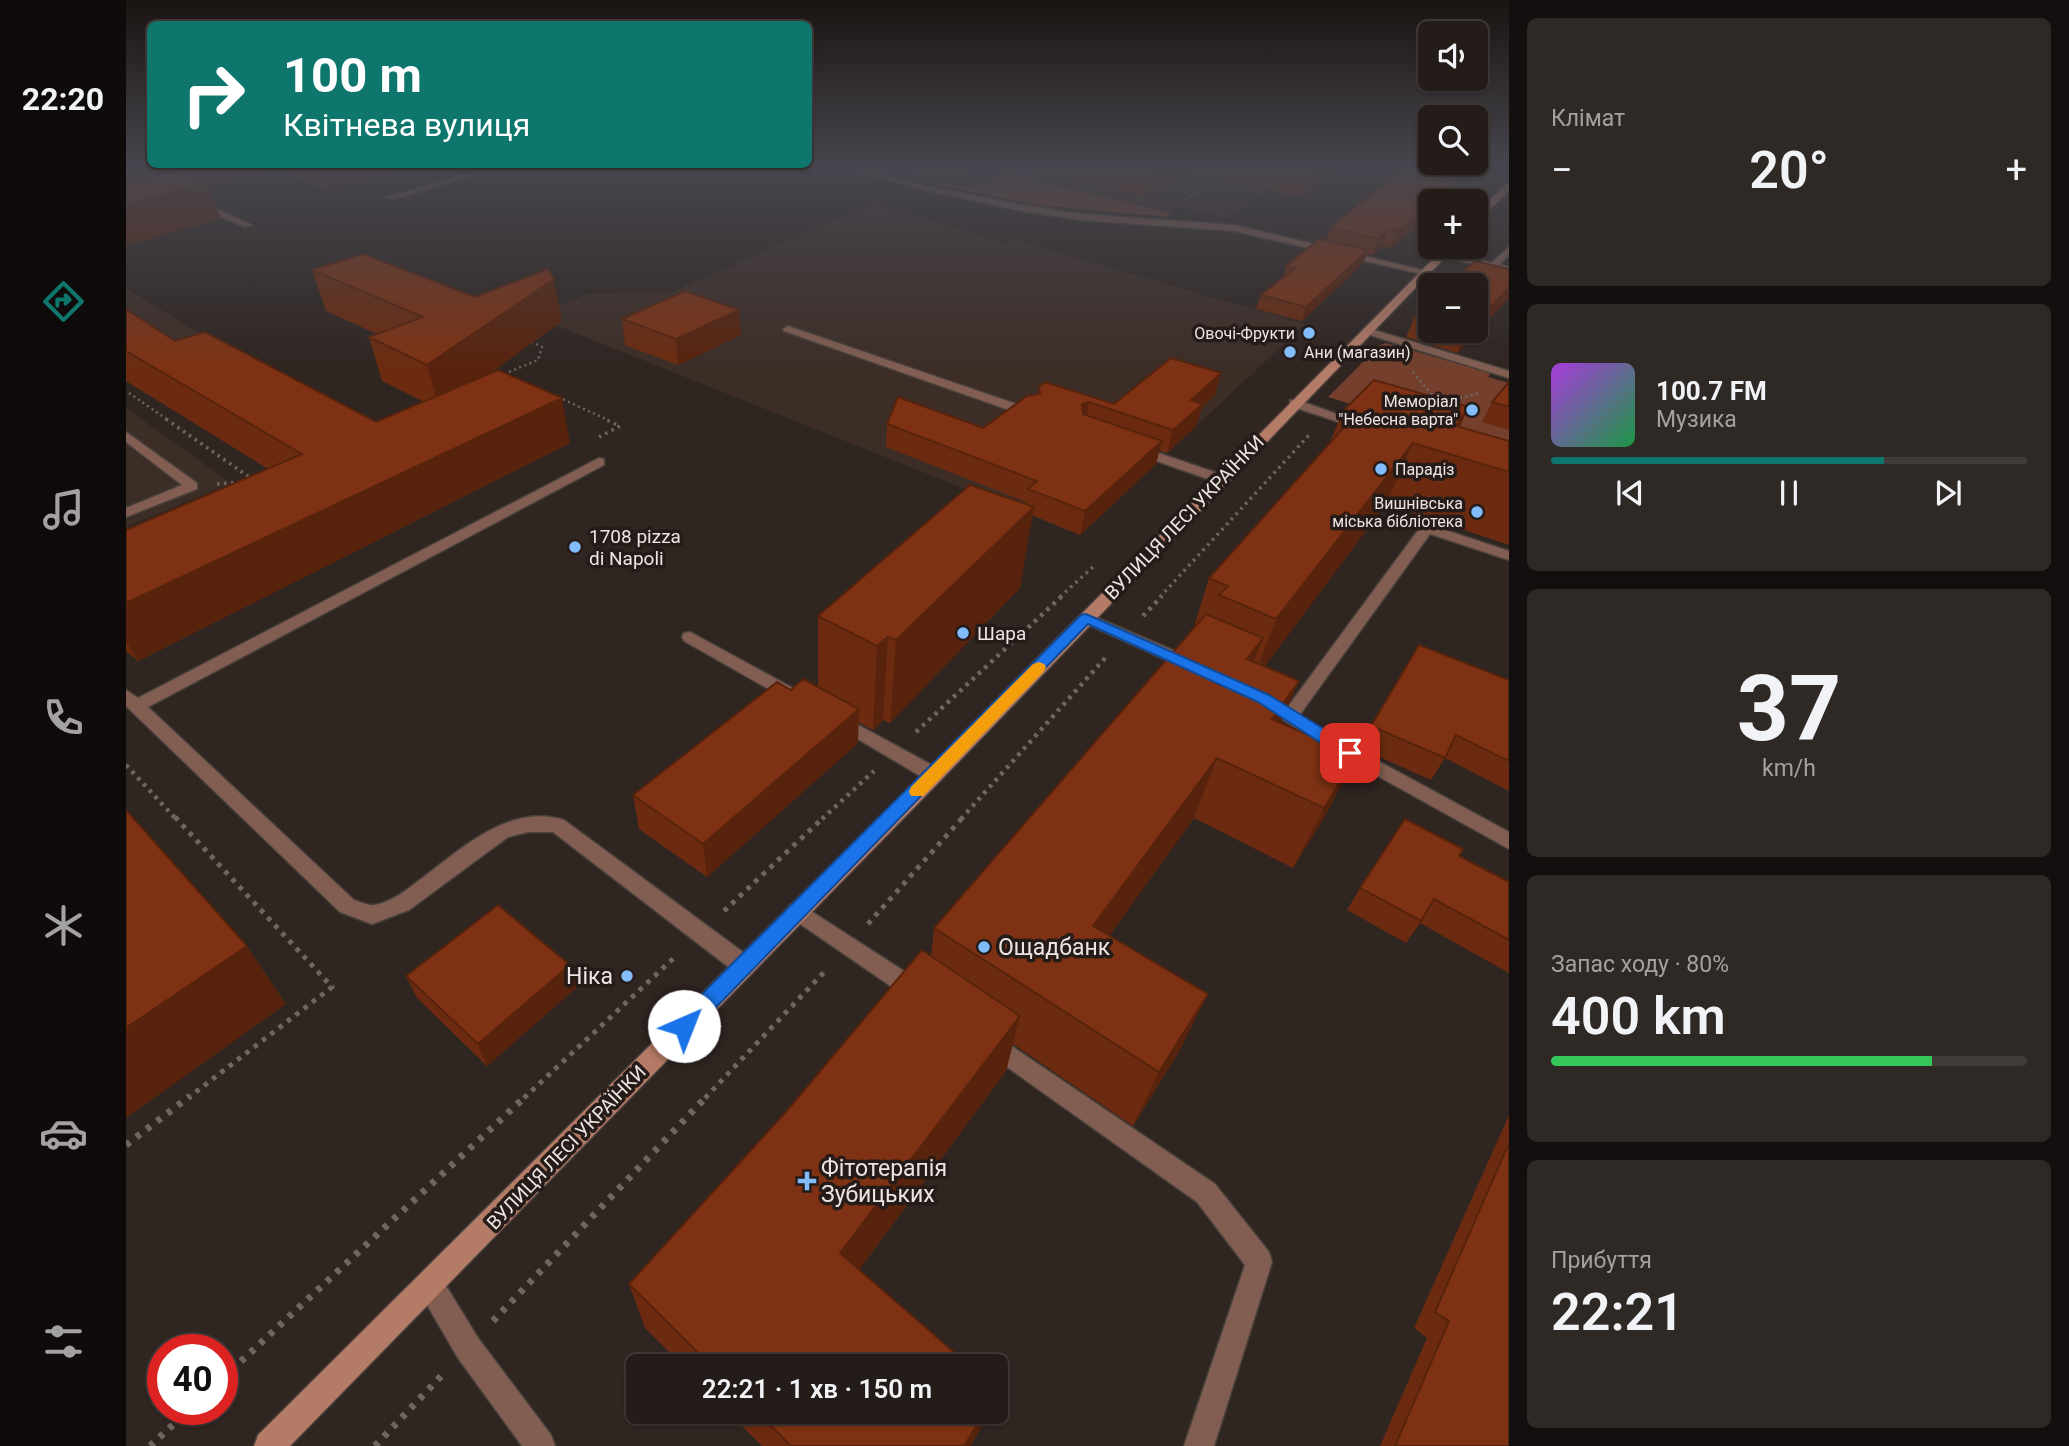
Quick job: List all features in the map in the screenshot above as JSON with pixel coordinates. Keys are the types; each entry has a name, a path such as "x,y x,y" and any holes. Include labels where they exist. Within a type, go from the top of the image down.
{"street":[{"path":"1258,233 1426,272"},
{"path":"1493,266 1509,250"},
{"name":"ВУЛИЦЯ ЛЕСІ УКРАЇНКИ","path":"269,1446 934,775 1294,403 1375,333 1438,259"},
{"path":"1472,259 1509,270"},
{"path":"788,329 1030,413"},
{"path":"1375,333 1509,375"},
{"path":"1294,403 1378,431"},
{"path":"126,436 192,486"},
{"path":"1123,445 1221,479"},
{"path":"599,462 131,701 347,906 372,915 402,904 502,831 528,825 557,825 743,965"},
{"path":"126,513 192,486"},
{"path":"1290,716 1427,528 1509,556"},
{"path":"1086,618 1208,672"},
{"path":"690,637 934,775"},
{"path":"1252,693 1328,741 1509,841"},
{"path":"797,911 939,1007"},
{"path":"972,1030 1206,1193 1259,1262 1199,1446"},
{"path":"430,1286 468,1348 540,1446"}],"path":[{"path":"1375,333 1438,403"},
{"path":"494,379 538,360 542,346 530,341"},
{"path":"506,373 515,377"},
{"path":"1425,402 1438,403 1485,392"},
{"path":"129,393 253,481 192,486"},
{"path":"558,397 620,426 596,438"},
{"path":"238,1363 1104,557"},
{"path":"126,765 332,987 126,1145"},
{"path":"150,1446 173,1425"}],"shaded area":[{"path":"805,233 973,233 1007,244 1015,240 1305,324 1080,535 533,316 588,294 674,291"},
{"path":"126,288 223,348 126,382"},
{"path":"1386,343 1491,373 1488,377 1509,383 1509,453 1328,397 1380,345"},
{"path":"126,408 231,483 126,527"}],"building":[{"path":"1354,233 1384,233 1378,239"},
{"path":"1319,239 1368,250 1306,307 1261,295 1295,268 1286,266"},
{"path":"363,254 475,297 548,269 554,279 427,365 369,337 423,317 312,270"},
{"path":"1475,261 1509,269 1509,288 1488,310 1488,273 1462,273"},
{"path":"685,291 739,310 676,339 622,319"},
{"path":"126,309 175,341 205,332 376,422 498,370 562,398 126,603 126,530 302,454 126,351"},
{"path":"1171,358 1221,373 1191,400 1203,404 1173,430 1089,402 1082,404 1083,414 1162,441 1085,511 1028,489 1037,481 887,424 898,397 983,428 1027,396 1040,394 1039,387 1045,382 1114,404"},
{"path":"1374,380 1469,407 1456,426 1509,441 1509,472 1413,443 1276,619 1219,595 1228,586 1209,578 1355,415 1342,412"},
{"path":"1509,382 1509,407 1492,402"},
{"path":"970,485 1034,507 896,640 888,637 877,646 818,616"},
{"path":"1206,614 1263,638 1247,659 1299,681 1272,719 1356,756 1324,808 1217,758 1093,926 1208,994 1159,1072 934,928"},
{"path":"1419,645 1509,680 1509,761 1456,735 1445,758 1371,726"},
{"path":"803,679 859,709 703,844 633,795 777,682 791,690"},
{"path":"126,810 247,946 126,1028"},
{"path":"1405,819 1463,849 1459,856 1509,882 1509,940 1434,899 1421,921 1360,888"},
{"path":"498,905 570,965 478,1044 406,976"},
{"path":"922,950 1020,1016 840,1253 956,1354 699,1354 629,1284 785,1113"},
{"path":"1509,1143 1509,1446 1395,1446 1449,1321 1435,1312"},
{"path":"769,1424 978,1424 964,1446 791,1446"}],"slow traffic":[{"path":"917,792 1039,667"}],"place":[{"name":"Овочі-Фрукти","path":"1309,333"},
{"name":"Ани (магазин)","path":"1290,352"},
{"name":"Меморіал \"Небесна варта\"","path":"1472,410"},
{"name":"Парадіз","path":"1381,469"},
{"name":"Вишнівська міська бібліотека","path":"1477,512"},
{"name":"1708 pizza di Napoli","path":"575,547"},
{"name":"Шара","path":"963,633"},
{"name":"Ощадбанк","path":"984,947"},
{"name":"Ніка","path":"627,976"},
{"name":"Фітотерапія Зубицьких","path":"807,1181"}],"route":[{"path":"684,1026 1086,618 1263,699 1350,753"}]}
